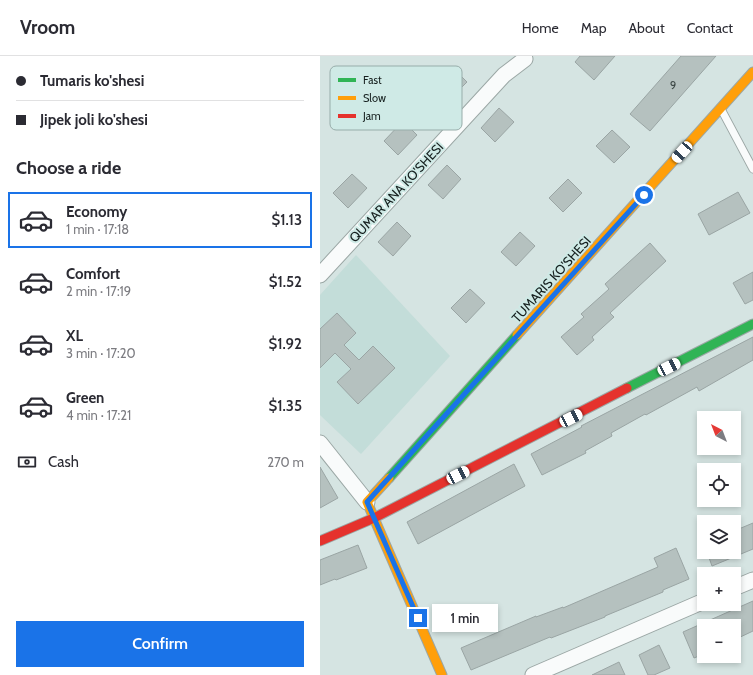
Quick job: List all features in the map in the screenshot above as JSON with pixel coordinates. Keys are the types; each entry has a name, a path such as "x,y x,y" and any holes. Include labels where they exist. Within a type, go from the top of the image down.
{"street":[{"name":"QUMAR ANA KO'SHESI","path":"462,120 504,75 525,59"},
{"name":"TUMARIS KO'SHESI","path":"367,502 753,72"},
{"name":"QUMAR ANA KO'SHESI","path":"320,274 453,130"},
{"path":"320,540 374,518 753,324"},
{"path":"320,443 367,502 442,675"},
{"path":"741,585 753,580"},
{"path":"533,675 697,604"}],"lane":[{"path":"721,108 753,169"}],"shaded area":[{"path":"356,255 450,356 361,454 320,415 320,295"}],"building":[{"path":"580,56 615,56 594,80 575,62"},
{"path":"681,56 716,56 650,131 630,114"},
{"path":"462,77 467,82 462,87"},
{"path":"499,108 514,122 495,142 481,128"},
{"path":"394,130 412,130 417,135 398,155 384,141"},
{"path":"612,130 630,147 614,163 596,146"},
{"path":"447,165 461,179 443,199 428,185"},
{"path":"352,174 367,188 348,208 333,193"},
{"path":"568,179 582,193 563,212 549,198"},
{"path":"738,192 750,213 709,235 698,214"},
{"path":"397,222 411,236 393,256 378,242"},
{"path":"520,232 535,246 516,266 501,252"},
{"path":"650,243 666,261 610,313 614,317 592,337 594,340 577,355 561,337 584,317 581,314 609,289 605,284"},
{"path":"753,272 753,300 745,304 733,283"},
{"path":"470,289 485,303 466,323 451,308"},
{"path":"337,313 356,333 344,345 359,360 373,346 395,368 358,404 337,382 351,369 335,353 320,368 320,329"},
{"path":"753,337 753,360 699,391 697,387 646,415 645,414 611,433 612,436 585,451 586,453 542,475 531,454 582,427 581,426"},
{"path":"514,464 525,486 418,544 407,522"},
{"path":"320,467 338,498 320,508"},
{"path":"753,523 753,549 741,554 741,528"},
{"path":"358,545 367,568 320,585 320,560"},
{"path":"676,548 689,579 605,617 551,638 550,637 471,670 461,648 536,616 563,608 658,567 654,558"},
{"path":"710,559 729,559 712,566"},
{"path":"753,601 753,631 741,637 741,619 712,619 730,611 741,611 741,606"},
{"path":"697,626 697,657 694,658 683,632"},
{"path":"659,645 670,668 654,675 648,675 639,655"},
{"path":"619,662 625,675 592,675"}],"traffic: fast":[{"path":"627,388 753,324"},
{"path":"389,478 517,335"}],"traffic: slow":[{"path":"517,335 753,72"},
{"path":"389,478 367,502 442,675"}],"traffic: jam":[{"path":"320,541 374,518 627,388"}],"route":[{"path":"418,618 367,502 644,195"}]}
